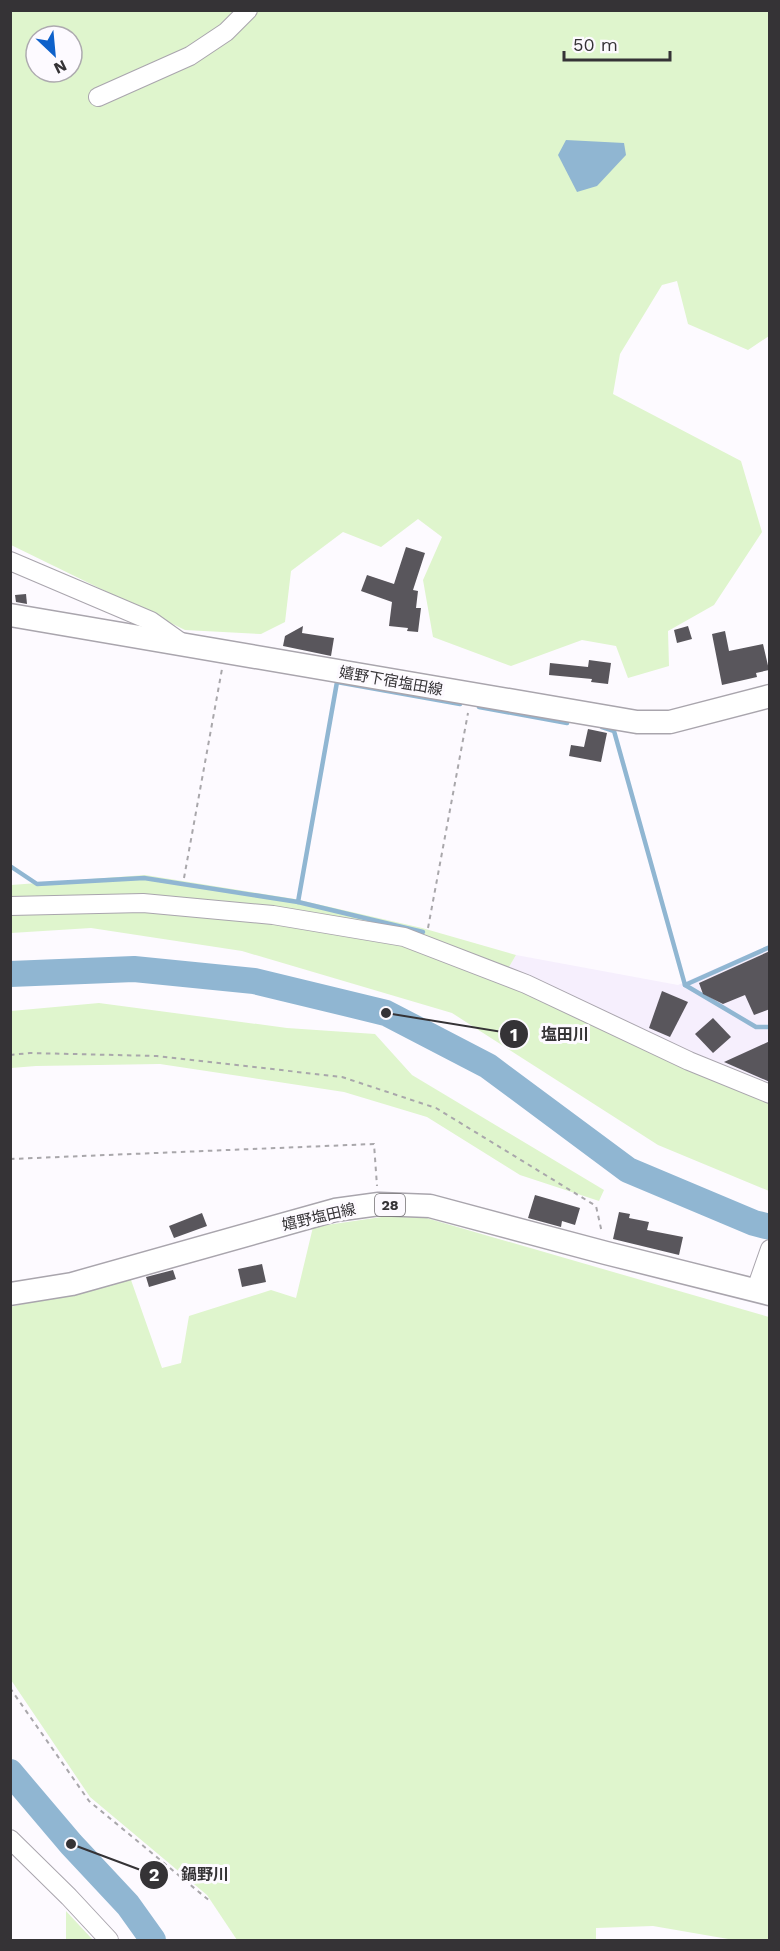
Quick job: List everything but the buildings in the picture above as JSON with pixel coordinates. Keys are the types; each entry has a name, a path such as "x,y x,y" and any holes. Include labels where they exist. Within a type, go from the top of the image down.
{"main road":[{"name":"嬉野下宿塩田線","path":"10,615 637,722 670,723 770,696"},
{"name":"嬉野塩田線","path":"10,1294 72,1284 335,1210 379,1204 430,1206 606,1253 763,1284"}],"street":[{"path":"98,97 190,56 226,32 248,10"},
{"path":"10,561 151,621 183,644"},
{"path":"10,906 143,903 273,915 404,937 526,984 689,1061 770,1094"},
{"path":"763,1284 770,1249"},
{"path":"10,1839 69,1897 109,1941"}],"path":[{"path":"184,878 225,652"},
{"path":"430,932 428,926 472,695"},
{"path":"10,1054 157,1056 342,1077 436,1108 596,1206 606,1253"},
{"path":"10,1159 374,1144 379,1204"},
{"path":"10,1688 89,1801 211,1902"}],"shaded area":[{"path":"769,945 769,1103 510,983 509,967 516,955 678,985"}],"green space":[{"path":"11,11 769,11 769,336 748,350 688,324 677,281 662,285 620,354 613,394 741,461 762,532 714,605 668,631 669,666 628,678 616,646 582,640 511,666 433,637 423,580 442,537 418,519 381,547 343,532 291,571 285,622 261,634 185,630 11,545"},
{"path":"145,875 295,899 422,928 516,955 509,967 510,983 769,1103 769,1191 658,1145 452,1013 242,951 91,928 11,933 11,885"},
{"path":"99,1003 287,1028 375,1034 412,1075 604,1190 599,1201 520,1175 427,1117 344,1092 160,1064 11,1068 11,1011"},
{"path":"409,1213 769,1317 769,1940 734,1940 653,1926 596,1928 596,1940 237,1940 207,1895 90,1797 11,1680 10,1307 131,1280 162,1368 181,1363 189,1316 271,1290 296,1298 313,1227"},
{"path":"66,1911 93,1940 66,1940"}],"water":[{"path":"566,140 624,143 626,155 597,186 577,192 558,155"}],"waterway":[{"path":"10,866 37,884 144,878 298,902 337,682 460,704"},
{"path":"479,707 567,723"},
{"path":"602,727 614,731 685,985 770,947"},
{"path":"298,902 423,932"},
{"path":"10,974 134,969 254,981 386,1013 488,1066 628,1170 754,1223 770,1227"},
{"path":"685,985 756,1027 770,1027"},
{"path":"10,1772 71,1844 128,1905 153,1940"}],"place":[{"name":"塩田川","path":"386,1013"},
{"name":"鍋野川","path":"71,1844"}]}
